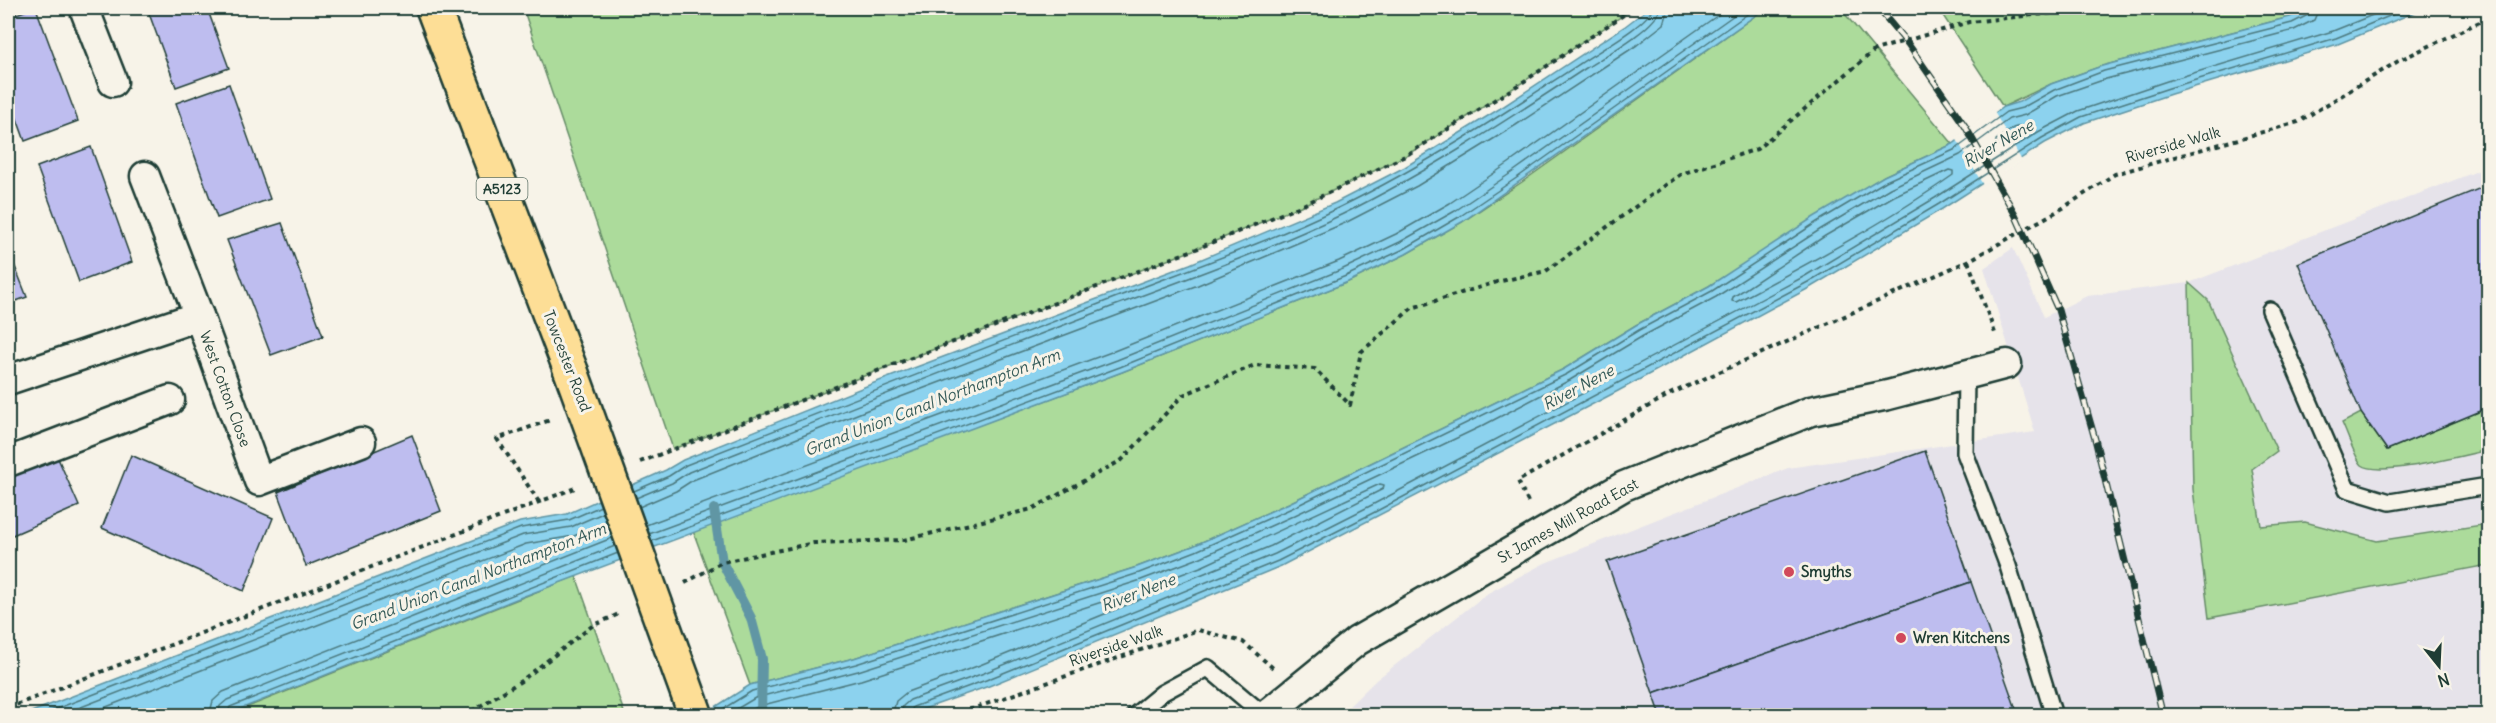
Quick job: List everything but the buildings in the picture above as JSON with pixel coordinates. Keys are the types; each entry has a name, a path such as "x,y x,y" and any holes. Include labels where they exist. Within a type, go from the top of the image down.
{"main road":[{"name":"Towcester Road","path":"433,8 571,371 696,716"}],"street":[{"path":"84,8 113,82"},
{"path":"145,176 199,316"},
{"name":"West Cotton Close","path":"8,380 199,316 259,481 361,442"},
{"name":"St James Mill Road East","path":"1265,716 1357,640 1624,486 1811,411 1888,395 2007,364"},
{"path":"8,462 171,400"}],"lane":[{"path":"2270,310 2346,489 2390,502 2488,486"},
{"path":"1966,374 1965,453 2008,566 2054,716"},
{"path":"1134,716 1162,693 1208,668 1265,716"}],"path":[{"path":"639,462 1196,249 1304,205 1405,156 1523,82 1634,8"},
{"path":"677,586 723,562 814,543 904,540 1032,509 1122,460 1183,395 1256,365 1315,369 1350,405 1361,352 1412,308 1497,282 1546,271 1681,174 1757,149 1875,50 1969,22 2099,8"},
{"name":"Riverside Walk","path":"1529,505 1518,481 1670,394 1968,261 2063,208 2115,174 2298,122 2400,60 2488,18"},
{"path":"1968,261 2007,364"},
{"path":"539,502 497,439 584,406"},
{"path":"8,708 584,484"},
{"path":"464,716 521,681 592,626 624,611"},
{"name":"Riverside Walk","path":"952,716 1198,630 1243,642 1280,674"}],"shaded area":[{"path":"2488,167 2488,715 1339,716 1376,680 1488,593 1545,563 1788,468 2035,432 1984,268 2013,248 2044,317 2087,296 2189,283"}],"green space":[{"path":"523,8 1634,8 1523,82 1405,156 1303,205 1196,249 673,449"},
{"path":"1766,8 1840,8 1953,144 1884,176 1709,286 1636,325 1564,369 1289,503 1193,546 1137,567 854,658 750,685 693,531 1122,372 1348,282 1406,254 1462,222 1522,182"},
{"path":"1938,8 2310,8 2290,17 2102,66 2051,84 2003,107"},
{"path":"2189,283 2208,300 2277,451 2252,469 2261,526 2305,522 2377,541 2488,524 2488,565 2209,618 2193,489"},
{"path":"2488,408 2488,450 2385,469 2371,468 2359,462 2342,423 2361,413 2387,450"},
{"path":"576,576 625,715 225,716"}],"water":[{"name":"Grand Union Canal Northampton Arm","path":"1649,8 1766,8 1462,222 1406,254 1348,282 1122,372 519,598 225,715 21,716 520,522 567,514 666,470 683,460 874,383 1190,264 1335,203 1405,167 1504,106"},
{"name":"River Nene","path":"2310,8 2425,8 2338,44 2171,94 2084,123 2045,143 1942,209 1811,287 1618,391 1281,566 989,686 907,715 701,716 750,685 854,658 1137,567 1193,546 1289,503 1564,369 1636,325 1709,286 1814,217 1884,176 1953,144 2003,107 2019,102 2051,84 2102,66 2290,17"}],"pier":[{"path":"1993,110 2022,161 1983,185 1956,138"}],"waterway":[{"path":"714,509 722,562 751,618 762,659 761,716"}],"railway":[{"path":"1878,8 1908,44 1965,126 2015,214 2058,310 2095,439 2163,716"}],"place":[{"name":"Smyths","path":"1789,572"},
{"name":"Wren Kitchens","path":"1901,638"}]}
